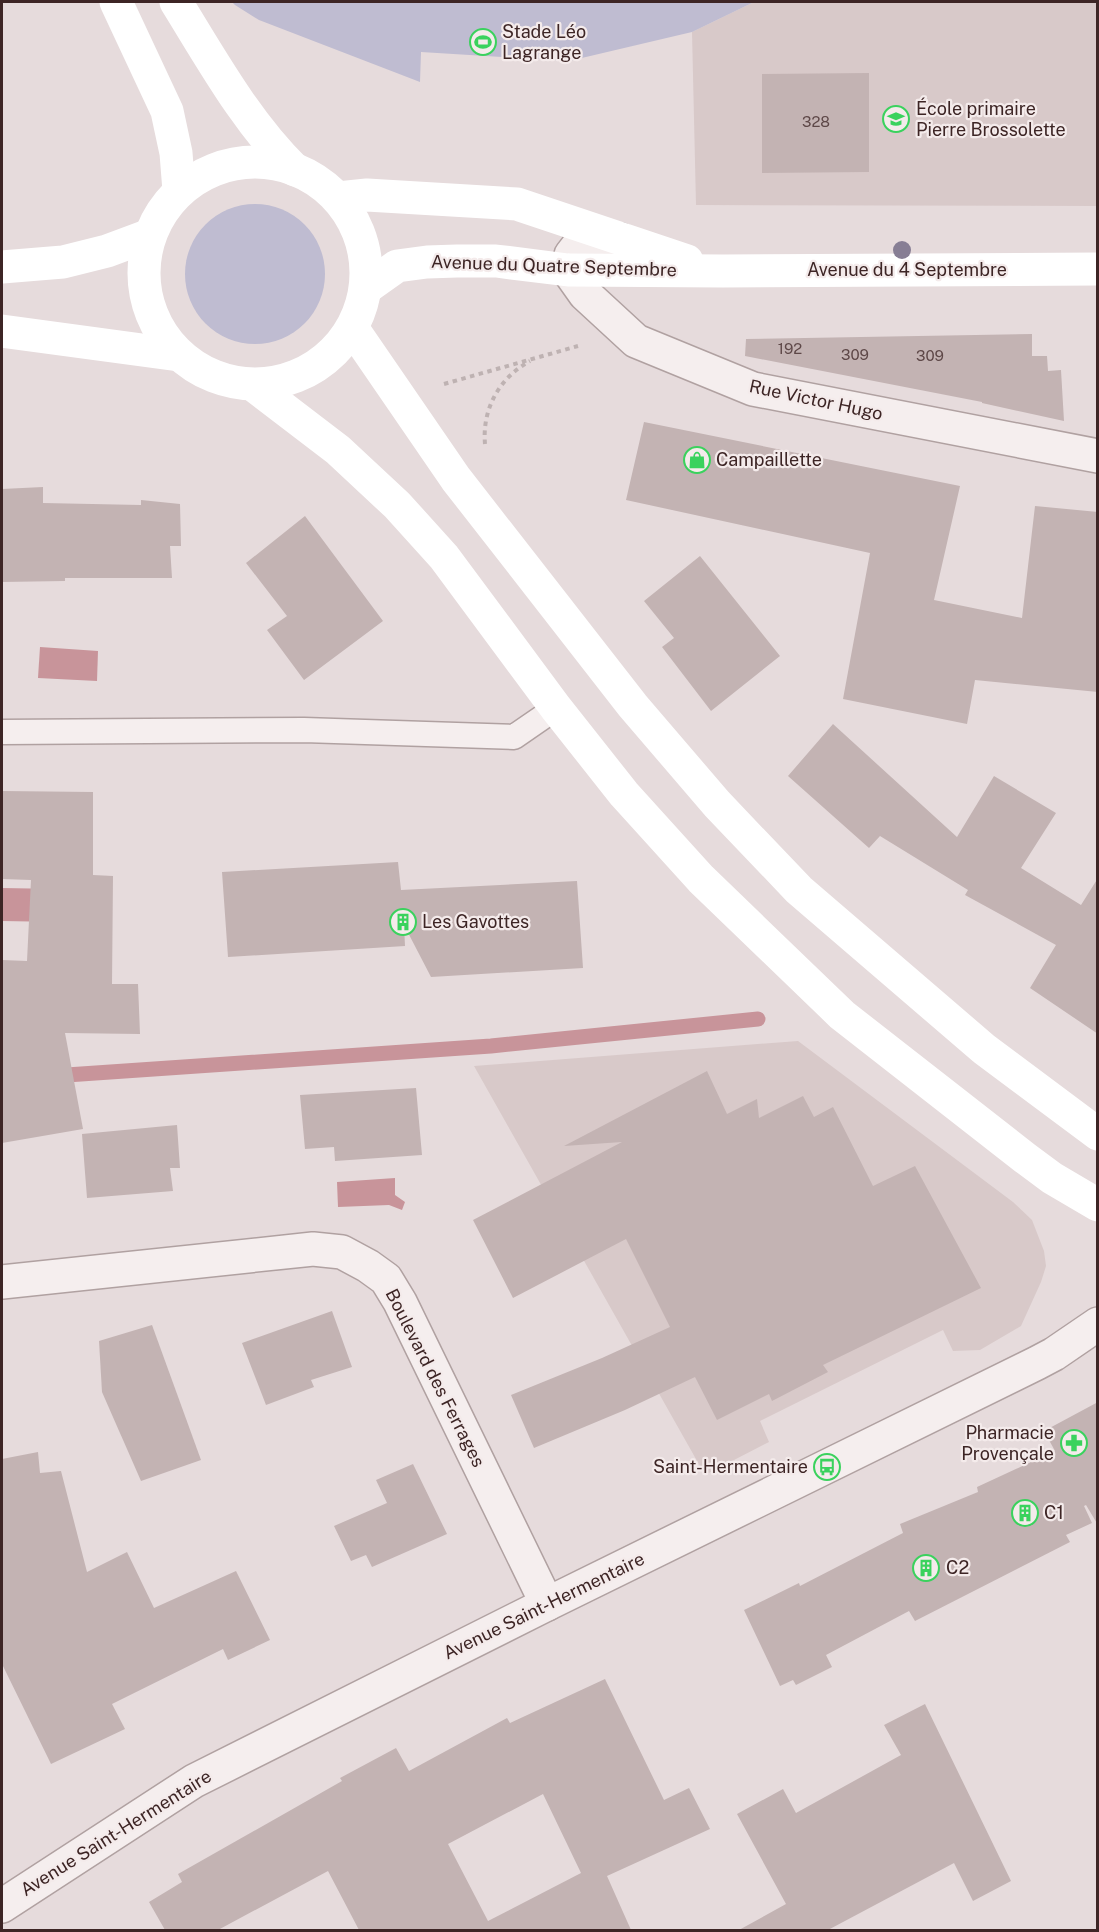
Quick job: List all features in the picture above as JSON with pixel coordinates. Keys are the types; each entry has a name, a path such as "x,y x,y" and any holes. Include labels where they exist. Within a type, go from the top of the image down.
{"main road":[{"path":"116,2 166,111 176,153 179,191"},
{"path":"176,2 239,101 282,158 295,171"},
{"path":"237,161 264,163 295,171 316,180 338,198 356,224 366,255 366,288 362,309 353,329 335,353 311,371 283,382 253,385 226,381 201,371 179,355 159,329 147,299 144,267 150,235 162,212 179,191 203,174 237,161"},
{"name":"Avenue du Quatre Septembre","path":"338,198 367,195 517,204 717,271"},
{"path":"2,267 63,262 107,251 150,235"},
{"name":"Avenue du Quatre Septembre","path":"366,288 397,266 427,261 496,261 568,270 717,271"},
{"name":"Avenue du 4 Septembre","path":"717,271 1098,269"},
{"path":"353,329 456,479 633,706 717,804 799,890 984,1049 1098,1134"},
{"path":"2,330 179,355"},
{"path":"253,385 338,450 397,505 444,556 556,708 624,794 701,879 842,1015 1024,1158 1052,1178 1098,1205"}],"street":[{"path":"568,270 571,255 578,246 620,240"},
{"name":"Rue Victor Hugo","path":"568,270 585,294 636,341 753,389 1098,456"},
{"name":"Boulevard des Ferrages","path":"2,1282 313,1249 342,1252 368,1266 386,1279 400,1302 547,1604"},
{"name":"Avenue Saint-Hermentaire","path":"2,1906 194,1781 1054,1354 1098,1324"}],"lane":[{"path":"2,732 304,730 514,737 556,708"}],"path":[{"path":"439,386 449,381 582,344"},
{"path":"486,447 486,423 490,404 496,391 517,368 537,357"}],"shaded area":[{"name":"Stade Léo Lagrange","path":"232,2 754,2 692,32 569,61 421,52 420,82 259,20"},
{"name":"École primaire Pierre Brossolette","path":"754,2 1097,2 1097,206 696,205 692,32"},
{"path":"255,204 282,210 294,216 304,225 313,235 319,247 325,274 319,301 313,313 304,323 294,332 282,338 255,344 228,338 216,332 206,323 197,313 191,301 185,274 191,247 197,235 206,225 216,216 228,210"},
{"path":"40,647 98,651 97,681 38,678"},
{"path":"2,888 59,889 59,922 2,921"},
{"path":"798,1041 1013,1202 1032,1220 1044,1251 1046,1266 1021,1326 980,1350 953,1351 943,1330 760,1421 769,1442 705,1475 474,1066"},
{"path":"395,1178 395,1195 405,1202 402,1210 389,1205 338,1207 337,1182"}],"building":[{"path":"869,73 869,172 762,173 762,74"},
{"path":"1032,334 1032,356 1047,356 1048,371 1061,370 1064,421 982,402 745,356 746,339"},
{"path":"644,422 960,486 934,600 1022,618 1035,506 1098,512 1098,692 975,680 967,724 843,699 870,553 626,500"},
{"path":"43,487 43,503 141,505 141,500 180,504 181,546 170,546 172,578 65,578 65,581 2,582 2,489"},
{"path":"305,516 383,621 304,680 267,630 287,616 246,563"},
{"path":"700,556 780,656 711,711 662,647 674,638 644,601"},
{"path":"833,724 957,837 994,776 1056,813 1021,868 1081,905 1098,878 1098,1034 1030,988 1056,945 965,895 968,890 880,836 869,848 788,776"},
{"path":"2,791 93,792 93,875 113,876 112,984 138,984 140,1034 65,1033 83,1129 2,1143 2,960 27,961 31,880 2,879"},
{"name":"Les Gavottes","path":"398,862 401,890 577,881 583,968 431,977 404,925 405,946 228,957 222,872"},
{"path":"707,1071 727,1114 757,1099 759,1118 803,1096 814,1117 833,1107 873,1186 915,1166 981,1288 823,1365 828,1372 772,1401 769,1394 717,1420 695,1377 625,1410 534,1448 511,1395 670,1327 626,1239 513,1298 473,1220 622,1142 564,1146"},
{"path":"416,1088 422,1155 335,1161 334,1147 305,1149 300,1095"},
{"path":"177,1125 180,1168 170,1168 173,1191 87,1198 82,1134"},
{"path":"332,1311 352,1367 311,1380 314,1387 266,1405 242,1343"},
{"path":"152,1325 201,1460 141,1481 102,1392 99,1341"},
{"path":"1098,1402 1098,1525 1086,1505 1084,1506 1092,1523 1066,1535 1070,1542 915,1621 909,1611 826,1655 832,1667 796,1685 793,1680 780,1686 744,1610 799,1583 800,1586 903,1533 900,1524 978,1492 977,1487 1055,1451 1044,1431"},
{"path":"38,1452 40,1473 61,1471 87,1572 127,1552 154,1608 236,1571 270,1640 228,1660 223,1649 112,1704 125,1729 51,1764 2,1664 2,1459"},
{"path":"413,1464 447,1534 372,1567 366,1555 351,1561 334,1526 387,1503 376,1480"},
{"path":"605,1679 664,1800 689,1788 710,1829 607,1876 631,1930 359,1930 328,1871 218,1930 165,1930 149,1902 182,1882 178,1874 342,1781 340,1778 396,1748 409,1771 507,1718 510,1723","holes":["543,1794 581,1873 488,1921 448,1844"]},
{"path":"925,1704 1011,1881 973,1901 954,1863 828,1930 739,1930 786,1904 737,1814 783,1789 796,1813 901,1755 884,1725"}],"waterway":[{"path":"52,1076 491,1046 758,1019"}],"place":[{"name":"Stade Léo Lagrange","path":"483,42"},
{"name":"École primaire Pierre Brossolette","path":"896,119"},
{"name":"Campaillette","path":"697,460"},
{"name":"Les Gavottes","path":"403,922"},
{"name":"Pharmacie Provençale","path":"1074,1443"},
{"name":"Saint-Hermentaire","path":"827,1467"},
{"name":"C1","path":"1025,1513"},
{"name":"C2","path":"926,1568"}]}
